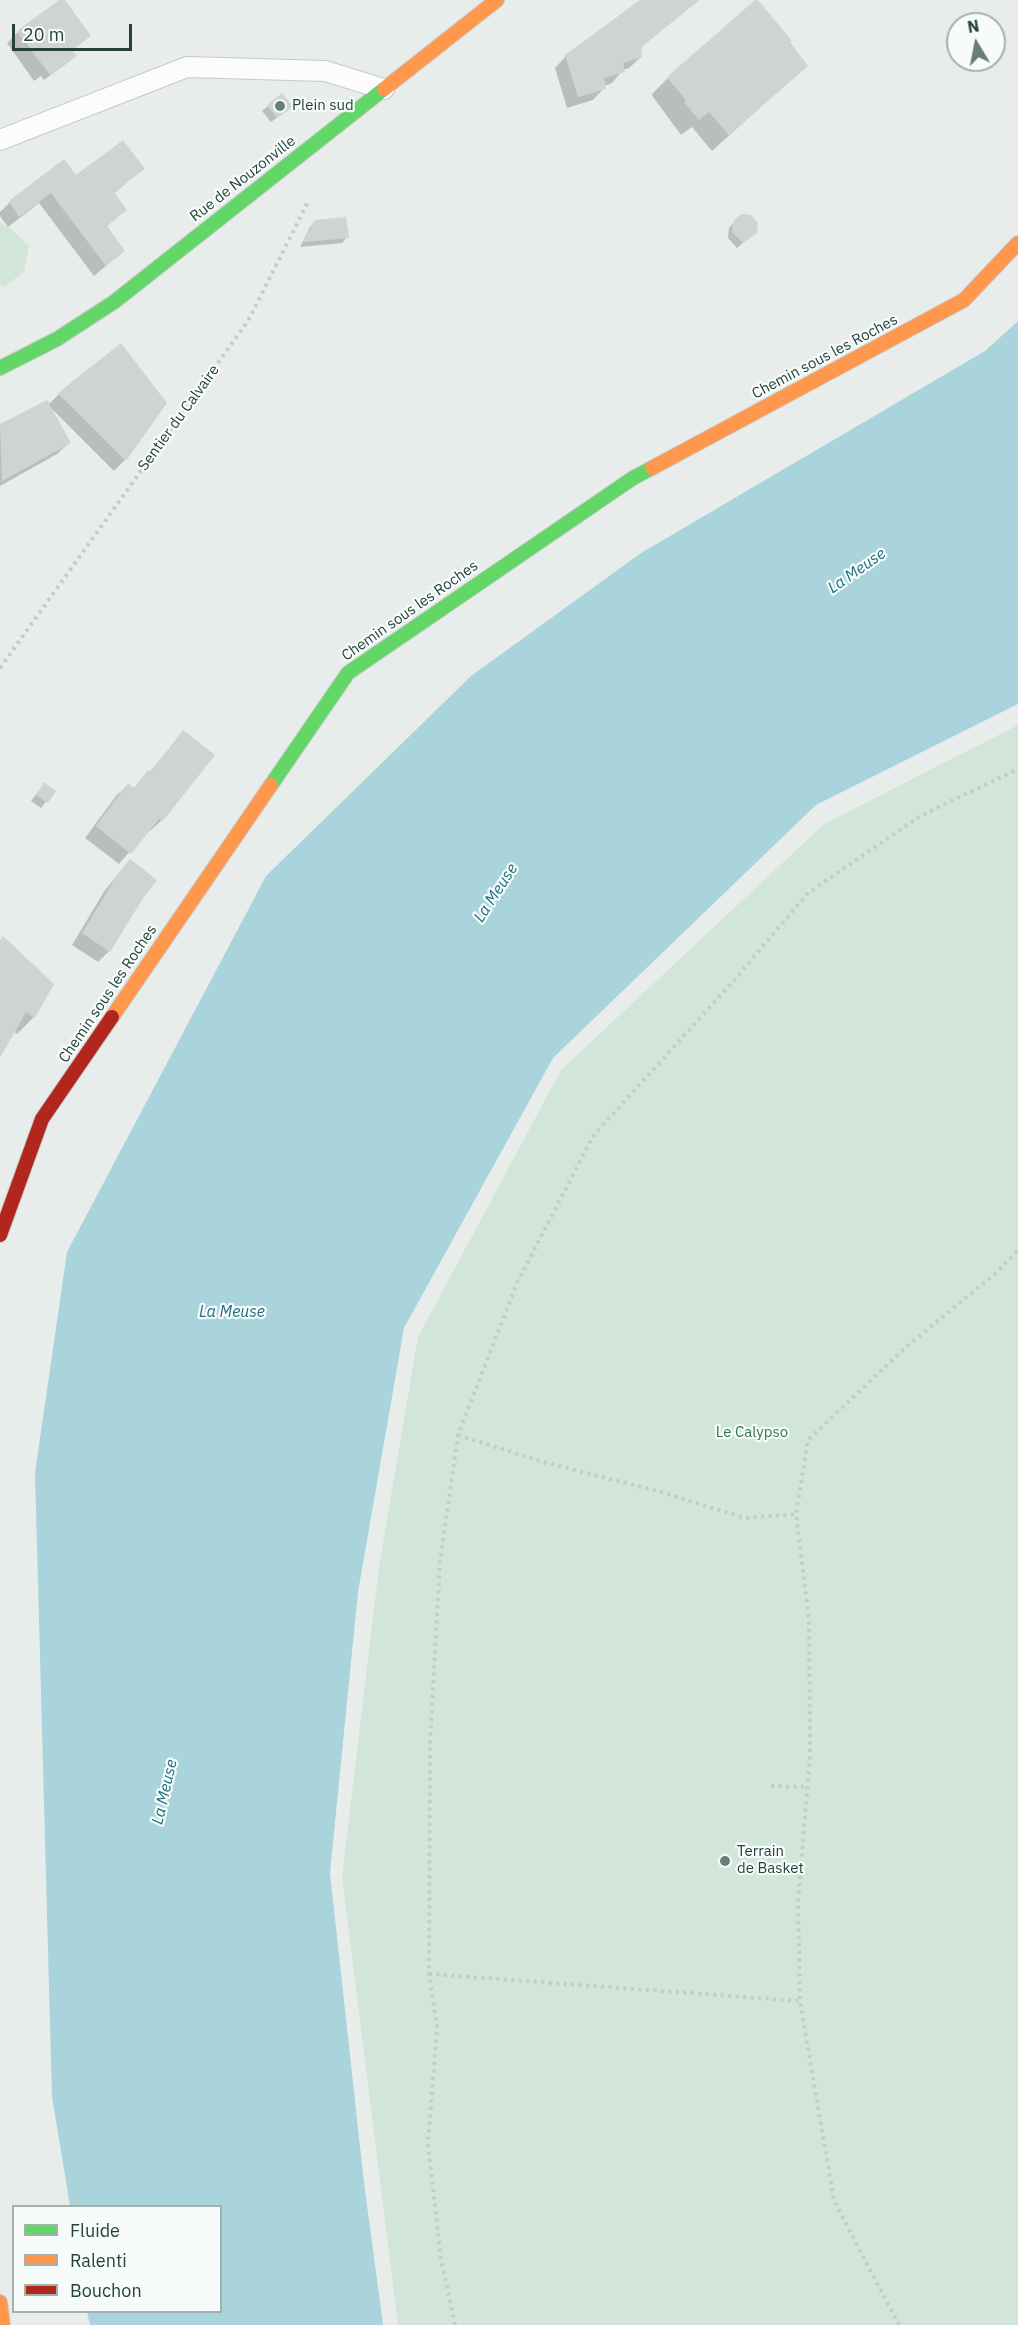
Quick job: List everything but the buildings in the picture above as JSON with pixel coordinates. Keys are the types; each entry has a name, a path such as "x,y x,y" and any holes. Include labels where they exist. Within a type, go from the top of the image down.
{"street":[{"name":"Rue de Nouzonville","path":"0,368 57,339 114,302 497,0"},
{"name":"Chemin sous les Roches","path":"0,1235 42,1119 348,673 633,478 964,300 1018,243"},
{"path":"0,2302 3,2325"}],"lane":[{"path":"0,140 187,67 325,71 384,89"}],"path":[{"name":"Sentier du Calvaire","path":"0,668 248,321 306,206 311,146"},
{"path":"455,2325 441,2259 428,2144 437,2027 429,1974 431,1709 440,1561 458,1435 517,1282 593,1136 730,985 807,894 920,816 1018,769"},
{"path":"899,2325 834,2201 800,2001 798,1903 810,1755 809,1620 796,1514 808,1440 906,1347 996,1273 1018,1250"},
{"path":"458,1435 543,1462 657,1491 745,1518 796,1514"},
{"path":"771,1786 807,1787"},
{"path":"429,1974 800,2001"}],"green space":[{"path":"0,223 10,228 29,246 24,272 4,287 0,285"},
{"name":"Le Calypso","path":"1018,725 1018,2325 398,2325 342,1877 379,1566 418,1337 561,1070 824,824"}],"water":[{"name":"La Meuse","path":"1018,321 1018,704 816,805 553,1058 404,1328 358,1592 330,1873 364,2183 383,2325 90,2325 87,2313 222,2313 222,2205 70,2205 52,2097 35,1473 67,1252 266,876 471,676 641,553 985,351"}],"traffic: fast":[{"path":"0,368 57,339 114,302 384,89"},
{"path":"271,785 348,673 633,478 652,468"}],"traffic: slow":[{"path":"384,89 497,0"},
{"path":"652,468 964,300 1018,243"},
{"path":"112,1017 271,785"},
{"path":"0,2302 3,2325"}],"traffic: jam":[{"path":"0,1235 42,1119 112,1017"}],"place":[{"name":"Plein sud","path":"280,106"},
{"name":"Terrain de Basket","path":"725,1861"}]}
